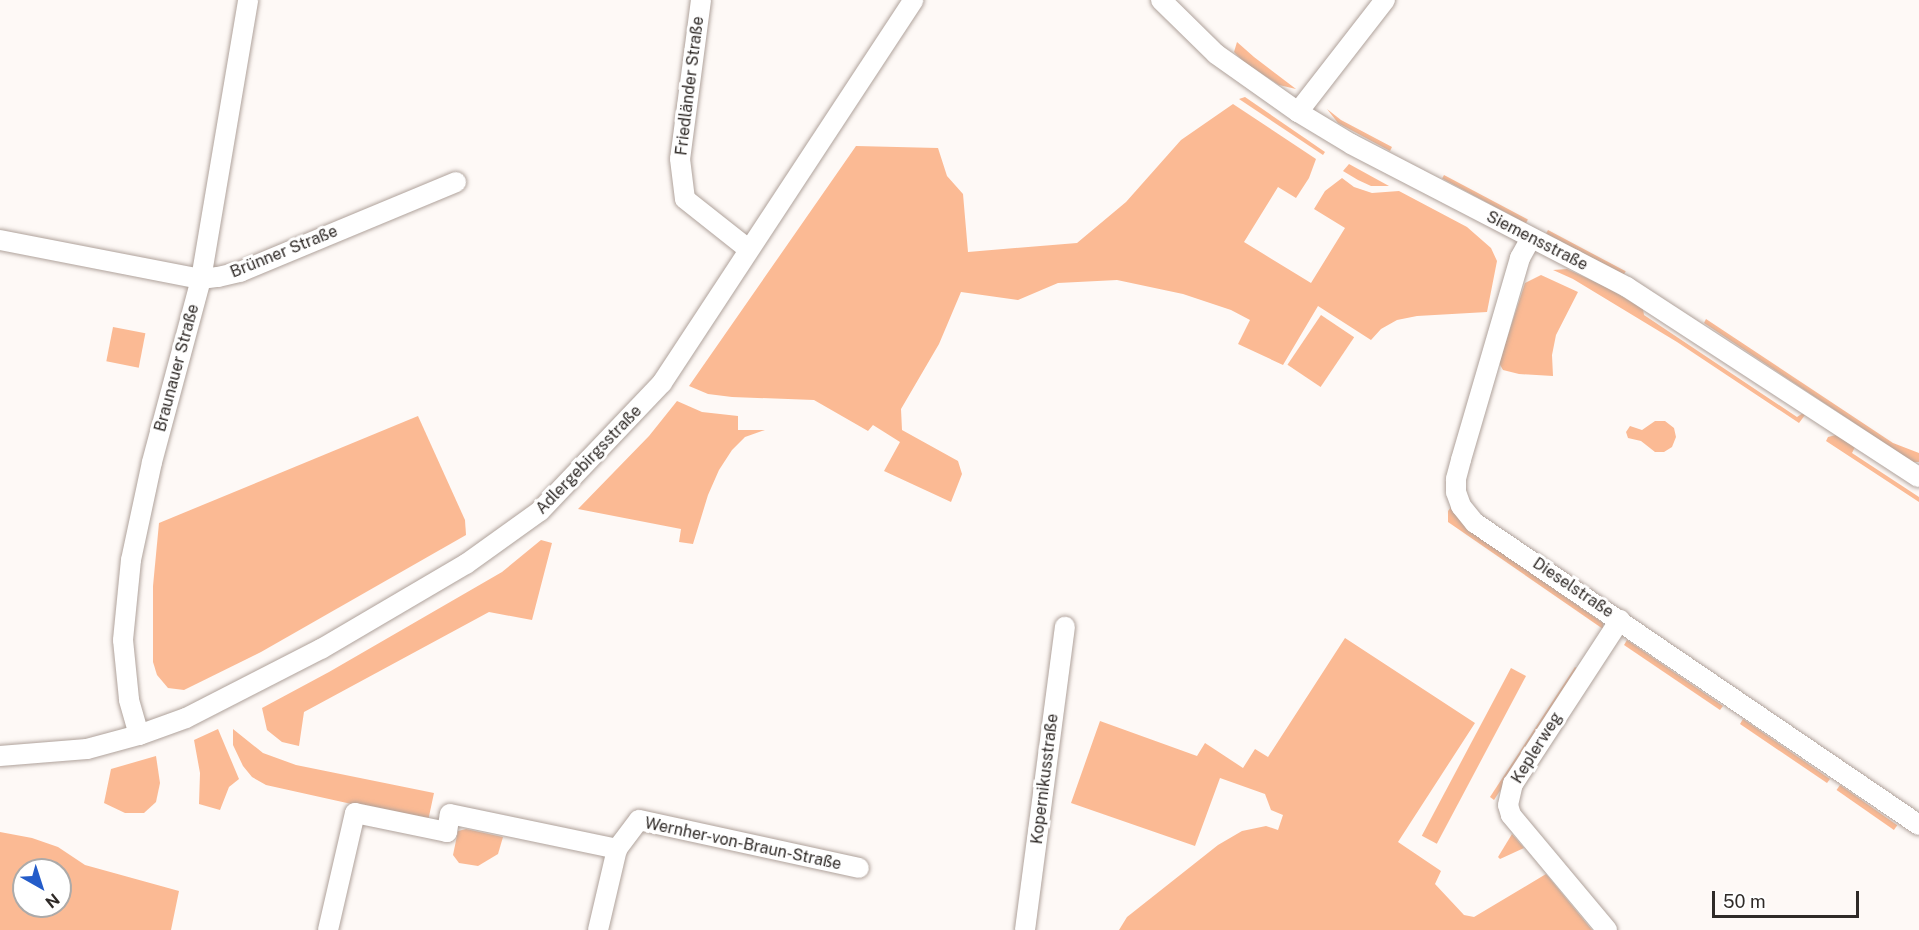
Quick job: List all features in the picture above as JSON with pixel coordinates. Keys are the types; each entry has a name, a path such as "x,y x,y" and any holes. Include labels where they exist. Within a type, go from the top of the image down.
{"street":[{"name":"Braunauer Straße","path":"140,735 129,699 123,640 131,560 152,462 201,279 248,0"},
{"name":"Friedländer Straße","path":"701,0 680,159 684,199 748,249"},
{"name":"Adlergebirgsstraße","path":"0,756 87,749 140,735 195,713 321,649 466,564 525,524 572,480 662,383 748,249 914,0"},
{"name":"Siemensstraße","path":"1161,0 1216,54 1298,112 1351,144 1627,287 1919,477"},
{"path":"1298,112 1385,0"},
{"name":"Brünner Straße","path":"0,240 201,279 240,272 456,182"},
{"name":"Dieselstraße","path":"1531,238 1520,258 1456,479 1456,492 1461,506 1476,523 1919,825"},
{"name":"Keplerweg","path":"1607,930 1511,814 1508,805 1513,784 1620,620"},
{"name":"Kopernikusstraße","path":"1025,930 1065,627"},
{"path":"328,930 355,813 447,832 450,814 617,849"},
{"name":"Wernher-von-Braun-Straße","path":"598,930 617,849 639,820 859,868"}],"shaded area":[{"path":"1237,42 1296,89 1279,85 1244,62 1234,52"},
{"path":"1245,97 1325,152 1323,155 1239,99"},
{"path":"1233,104 1316,159 1309,178 1296,198 1278,187 1244,242 1311,283 1345,228 1314,209 1325,191 1342,178 1354,187 1372,193 1399,191 1467,227 1491,248 1497,261 1487,312 1417,316 1397,320 1381,329 1371,340 1318,306 1283,365 1238,344 1250,320 1231,310 1183,294 1117,280 1058,283 1018,300 961,292 939,344 901,409 902,430 958,461 962,474 951,502 884,471 900,442 873,425 868,431 814,400 732,397 708,394 689,386 856,146 938,148 947,176 963,194 968,252 1077,243 1126,202 1181,140"},
{"path":"1327,109 1341,120 1392,147 1390,151 1338,123"},
{"path":"1349,164 1389,186 1371,186 1358,180 1343,171"},
{"path":"1444,175 1528,220 1526,223 1442,179"},
{"path":"1548,230 1626,271 1624,275 1546,234"},
{"path":"1567,269 1608,288 1643,309 1644,315 1797,417 1803,413 1805,415 1799,423 1677,342 1573,279 1553,270"},
{"path":"1541,275 1578,292 1556,335 1552,355 1553,376 1519,374 1503,370 1499,363 1525,283"},
{"path":"1321,315 1354,337 1321,387 1287,365"},
{"path":"1706,319 1893,443 1919,453 1919,462 1913,462 1704,323"},
{"path":"113,327 145,333 139,368 106,361"},
{"path":"677,401 702,412 738,416 738,430 765,430 745,437 732,450 719,470 708,495 693,544 679,542 681,529 578,509 649,436"},
{"path":"418,416 465,520 466,535 261,652 184,690 168,688 157,675 153,662 153,586 159,523"},
{"path":"1655,421 1665,421 1674,428 1676,437 1672,447 1664,452 1655,452 1641,441 1628,438 1626,432 1630,426 1642,430"},
{"path":"1836,435 1855,447 1852,453 1919,497 1919,502 1826,441 1828,437"},
{"path":"1451,507 1466,528 1603,623 1603,629 1448,522 1448,511"},
{"path":"541,540 552,543 532,620 489,612 304,712 299,746 282,742 267,730 262,708 502,572"},
{"path":"1345,638 1475,723 1398,842 1441,871 1435,884 1464,915 1474,917 1546,874 1592,930 1119,930 1127,917 1218,845 1242,831 1266,826 1278,830 1283,815 1271,810 1265,794 1220,778 1195,846 1071,803 1100,721 1197,756 1205,743 1243,768 1255,749 1268,757"},
{"path":"1627,640 1723,706 1720,710 1624,645"},
{"path":"1575,667 1580,670 1494,800 1490,797"},
{"path":"1511,668 1526,676 1437,844 1422,836"},
{"path":"1743,719 1830,779 1827,783 1740,724"},
{"path":"218,729 239,779 229,787 220,810 199,804 200,773 194,740"},
{"path":"233,729 263,753 296,765 434,793 428,821 266,785 252,777 243,766 233,745"},
{"path":"156,756 160,783 156,802 144,813 125,813 104,803 111,769"},
{"path":"1840,785 1897,825 1894,830 1837,790"},
{"path":"466,829 503,837 498,854 478,866 459,863 453,855 458,831"},
{"path":"0,832 32,838 58,847 85,865 179,891 171,930 0,930"},
{"path":"1512,834 1524,848 1500,859 1498,857"}]}
